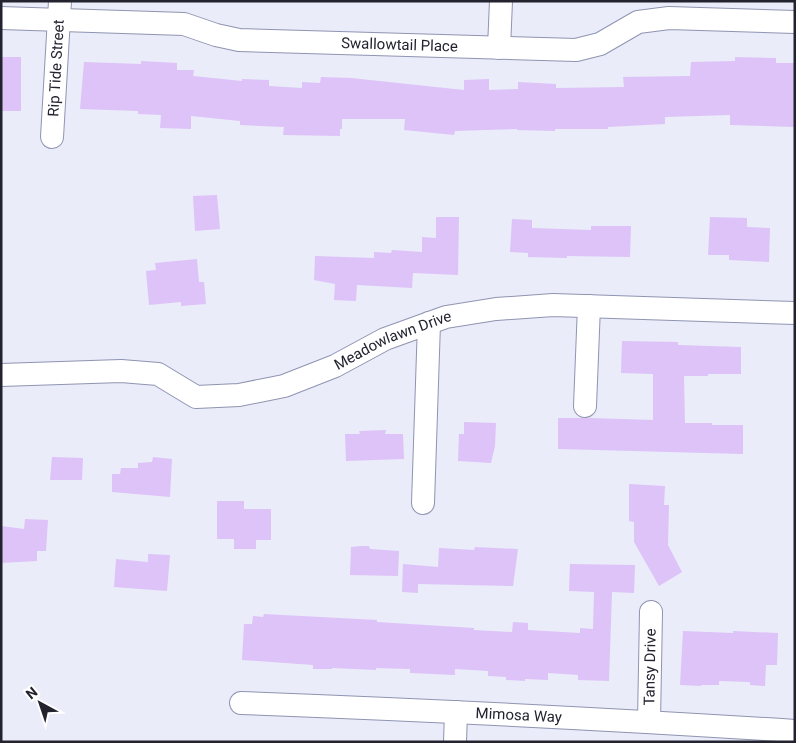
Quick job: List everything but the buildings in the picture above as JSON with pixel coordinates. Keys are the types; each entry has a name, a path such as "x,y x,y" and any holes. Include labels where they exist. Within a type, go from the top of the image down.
{"street":[{"path":"499,48 501,1"},
{"name":"Swallowtail Place","path":"1,18 60,11 184,24 216,35 239,40 576,50 600,44 638,22 669,18 795,22"},
{"name":"Rip Tide Street","path":"52,137 60,11"},
{"name":"Meadowlawn Drive","path":"1,375 121,371 158,374 196,397 239,395 284,386 335,366 385,339 446,317 496,308 554,305 795,313"},
{"path":"585,406 589,306"},
{"path":"423,503 429,323"},
{"name":"Tansy Drive","path":"650,722 651,612"},
{"name":"Mimosa Way","path":"241,703 456,712 795,731"},
{"path":"455,742 456,712"}]}
